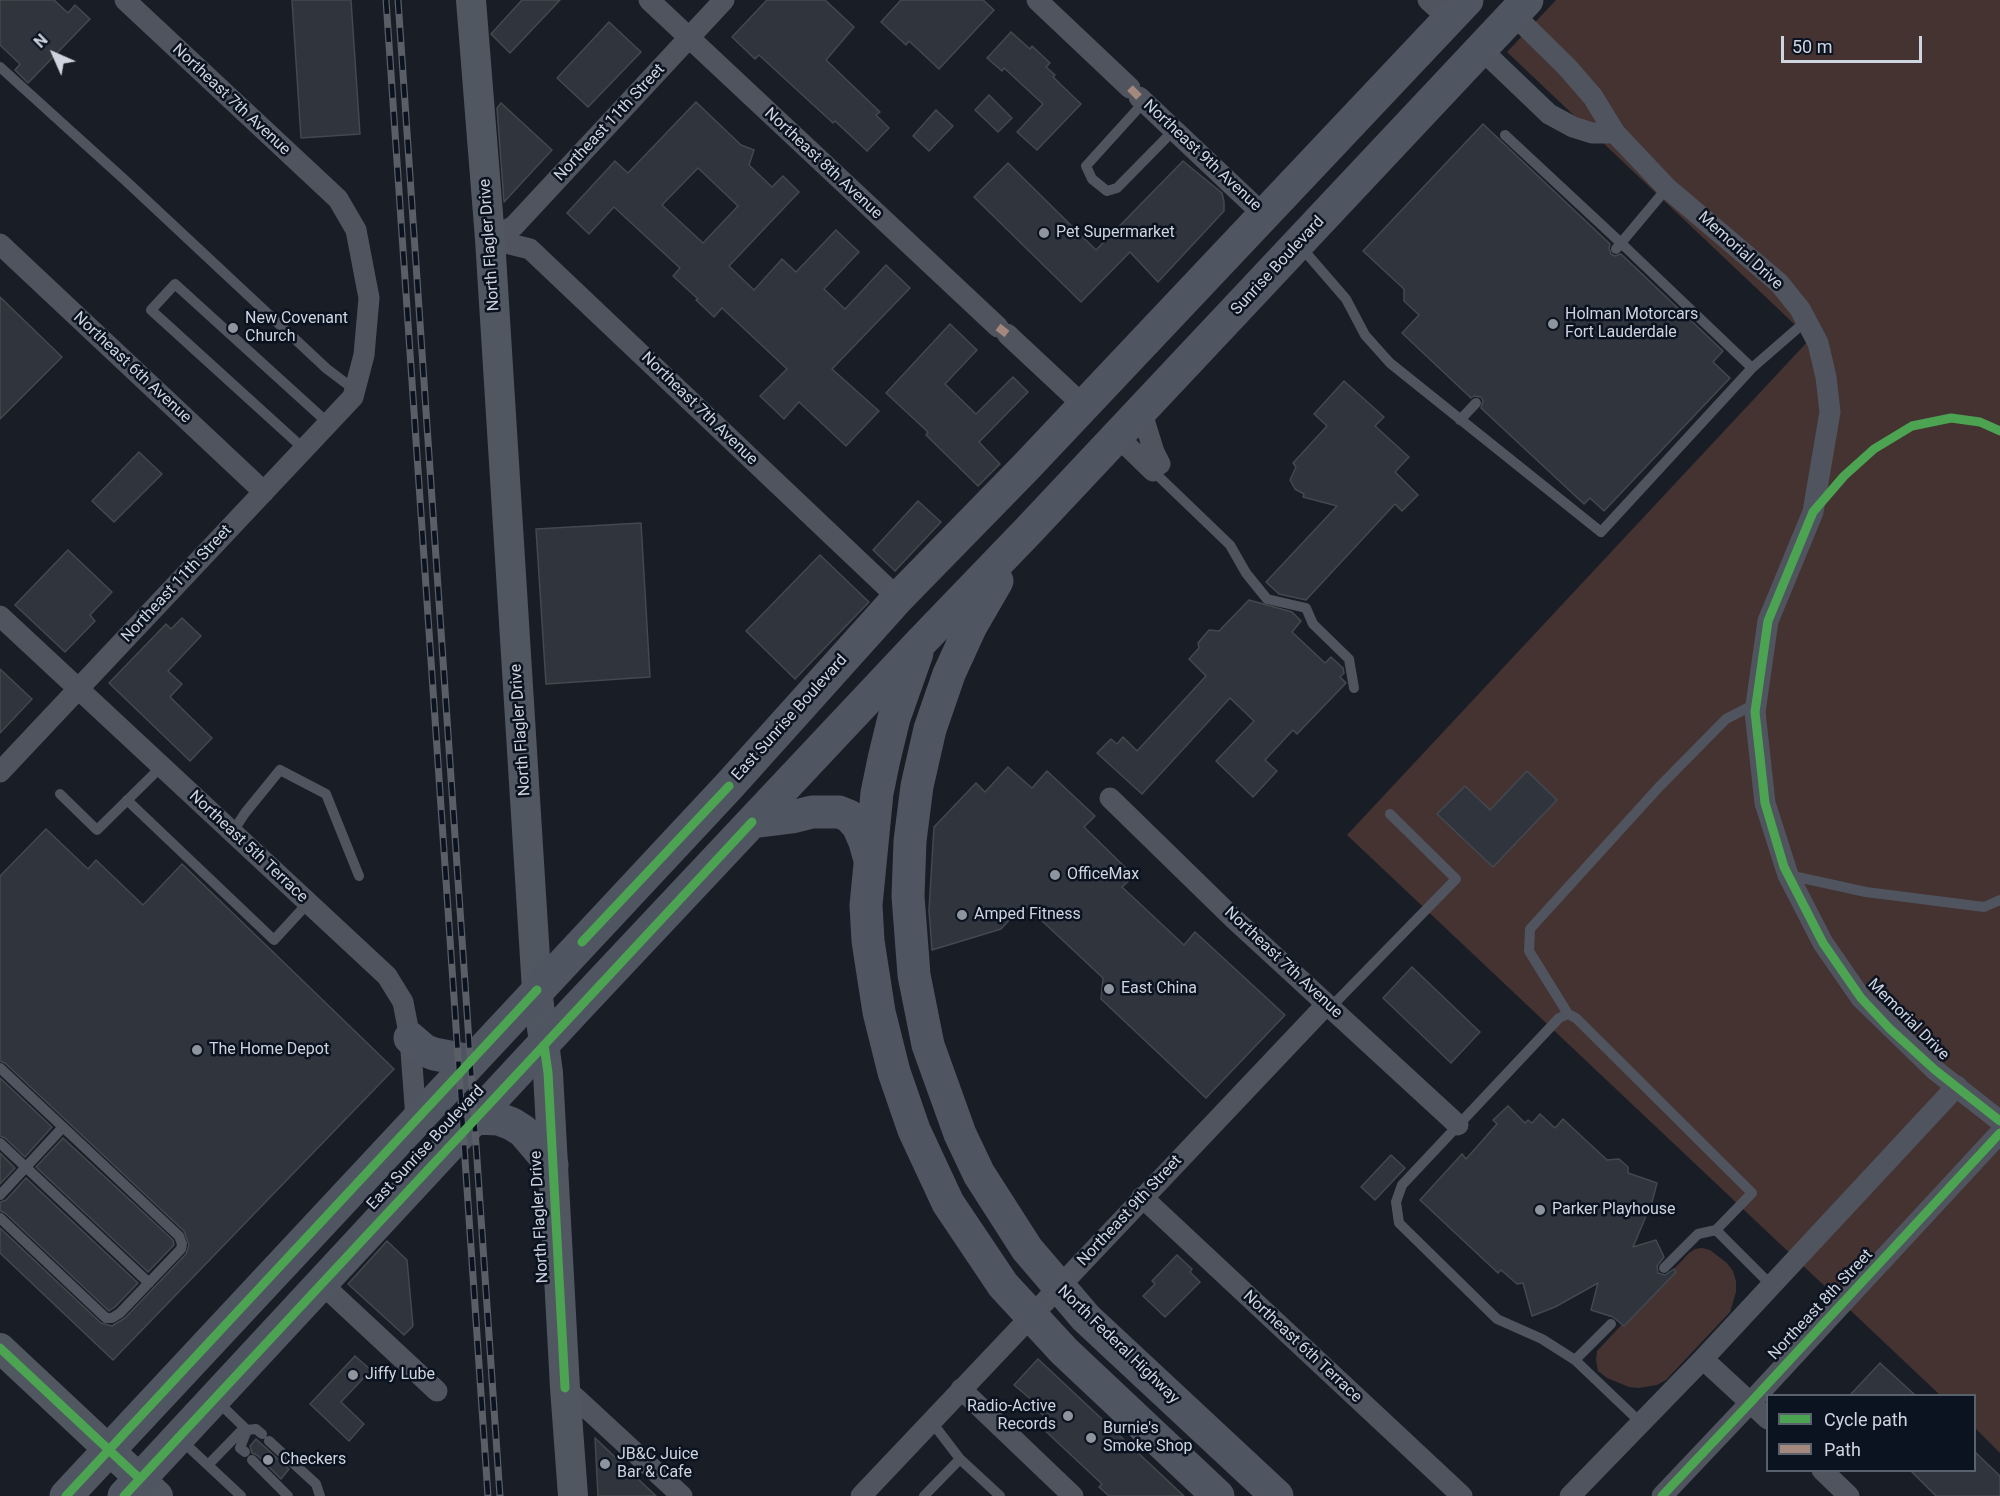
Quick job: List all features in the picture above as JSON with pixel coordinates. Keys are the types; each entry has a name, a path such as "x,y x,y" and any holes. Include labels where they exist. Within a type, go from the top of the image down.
{"main road":[{"path":"1481,49 1480,31 1484,0"},
{"path":"1218,1496 1030,1316 983,1257 948,1203 914,1130 899,1089 879,1012 866,905 877,793 894,718 921,642 965,560 1025,468 1308,170 1448,6"},
{"name":"Sunrise Boulevard","path":"1028,531 1520,7"},
{"path":"1299,244 1295,232 1296,213 1308,170"},
{"name":"East Sunrise Boulevard","path":"66,1496 729,786 898,598 1025,468"},
{"name":"East Sunrise Boulevard","path":"140,1490 178,1437 214,1398 752,822 1028,531"},
{"name":"North Federal Highway","path":"1028,531 997,579 971,626 949,674 930,729 917,786 910,841 908,896 914,975 928,1045 960,1134 979,1174 1027,1249 1086,1318 1276,1496"},
{"path":"752,822 812,812 839,812 849,816 858,825 866,842 870,860"},
{"path":"410,1038 424,1050 434,1054 471,1061"},
{"path":"475,1118 499,1119 512,1124 523,1131 552,1166"},
{"path":"402,1196 415,1147 416,1119"}],"street":[{"name":"North Flagler Drive","path":"471,0 490,239 537,990 548,1073 573,1496"},
{"name":"Northeast 8th Avenue","path":"648,0 1084,406"},
{"name":"Northeast 11th Street","path":"490,239 514,226 724,0"},
{"name":"Northeast 9th Avenue","path":"1037,0 1265,216"},
{"name":"Northeast 7th Avenue","path":"128,2 338,199 356,230 369,298 364,355 354,393"},
{"name":"Memorial Drive","path":"1520,7 1593,97 1615,133 1667,188 1779,284 1800,309 1818,343 1826,377 1830,412 1813,512 1768,621 1755,704 1765,803 1788,875 1822,943 1861,998 1935,1070 2000,1120"},
{"path":"1481,49 1549,114 1592,133 1615,133"},
{"name":"Northeast 7th Avenue","path":"490,239 530,249 898,598"},
{"name":"Northeast 6th Avenue","path":"0,244 264,492"},
{"name":"Northeast 11th Street","path":"0,772 264,492 354,393"},
{"path":"1141,410 1154,452 1156,467"},
{"path":"1117,436 1156,467"},
{"name":"Northeast 5th Terrace","path":"0,616 387,976 403,1002 410,1038 416,1119"},
{"name":"Northeast 7th Avenue","path":"1110,798 1233,918 1458,1125"},
{"name":"Northeast 9th Street","path":"861,1496 1142,1197 1328,1007"},
{"path":"1570,1496 1703,1359 1957,1086"},
{"name":"Northeast 8th Street","path":"1662,1496 2000,1133"},
{"name":"Northeast 6th Terrace","path":"1142,1197 1462,1496"},
{"path":"321,1283 437,1391"},
{"path":"0,1348 110,1450 140,1490"},
{"path":"1703,1359 1766,1418"},
{"path":"565,1388 682,1496"},
{"path":"960,1389 1073,1496"},
{"path":"1824,1472 1849,1496"}],"lane":[{"path":"0,67 354,393"},
{"path":"1138,95 1086,166 1092,179 1107,191 1117,188 1174,130"},
{"path":"1505,135 1618,246 1752,368"},
{"path":"1618,246 1667,188"},
{"path":"1299,244 1346,299 1365,334 1390,363 1601,532 1752,368 1806,321"},
{"path":"304,449 150,310 175,284 328,423"},
{"path":"1460,420 1476,403"},
{"path":"1156,467 1175,492 1230,545 1246,573 1267,599 1306,608 1313,624 1349,659 1354,688"},
{"path":"1664,1268 1698,1234 1716,1230 1752,1193 1576,1018 1568,1014 1529,951 1530,929 1659,787 1726,719 1755,704"},
{"path":"60,794 97,830 161,767"},
{"path":"232,833 280,770 326,794 359,876"},
{"path":"127,800 274,940 308,903"},
{"path":"1328,1007 1456,879 1390,814"},
{"path":"1788,875 1866,892 1984,907 2000,900"},
{"path":"1568,1014 1559,1018 1402,1185 1396,1202 1399,1223 1497,1319 1542,1339 1575,1360 1640,1422"},
{"path":"0,1068 179,1236 182,1244 181,1249 149,1283 120,1313 112,1318 106,1317 0,1218"},
{"path":"0,1195 63,1127"},
{"path":"0,1143 149,1283"},
{"path":"1716,1230 1771,1285"},
{"path":"1575,1360 1611,1324"},
{"path":"214,1398 245,1429"},
{"path":"931,1421 960,1459 1000,1496"},
{"path":"245,1429 240,1448 288,1496"},
{"path":"208,1465 245,1429 256,1429 316,1484 320,1496"},
{"path":"178,1437 241,1496"},
{"path":"924,1496 960,1459"}],"shaded area":[{"path":"1556,0 2000,0 2000,1453 1976,1429 1976,1394 1939,1394 1347,835 1810,339 1507,52"},
{"path":"1702,1248 1710,1250 1727,1263 1733,1271 1736,1292 1730,1312 1666,1380 1657,1385 1629,1387 1607,1378 1598,1371 1597,1351 1689,1253"}],"building":[{"path":"0,0 54,0 68,13 75,5 90,19 28,83 15,70 20,64 0,45"},
{"path":"292,0 351,0 360,134 301,138"},
{"path":"522,0 560,0 510,53 491,34"},
{"path":"767,0 825,0 854,27 826,60 880,112 876,115 889,128 867,151 759,55 755,59 732,37"},
{"path":"901,0 983,0 994,10 939,69 909,41 906,45 881,22"},
{"path":"609,22 641,52 588,107 557,78"},
{"path":"1011,32 1030,49 1032,46 1050,63 1046,67 1055,75 1053,77 1081,104 1037,150 1017,132 1043,104 1004,68 1002,71 987,58"},
{"path":"989,95 1012,118 998,132 975,110"},
{"path":"696,102 741,145 754,150 749,165 772,187 783,176 799,192 729,266 754,290 782,259 796,272 836,230 859,252 824,289 845,309 886,265 910,288 832,369 879,411 846,446 799,402 784,419 760,396 787,369 722,308 714,317 673,276 680,268 614,207 589,234 567,213 615,161 628,173","holes":["698,168 738,206 703,243 662,205"]},
{"path":"501,103 552,150 504,202 497,108"},
{"path":"936,110 953,126 929,151 913,136"},
{"name":"Holman Motorcars Fort Lauderdale","path":"1483,124 1610,244 1611,254 1615,256 1621,254 1723,351 1713,362 1730,378 1604,511 1590,498 1584,504 1481,408 1483,401 1481,397 1471,398 1402,333 1419,315 1404,301 1404,289 1363,251"},
{"path":"1183,161 1222,193 1224,211 1158,282 1130,252 1081,302 974,197 1008,163 1096,250"},
{"path":"0,297 62,357 0,419"},
{"path":"950,324 977,350 945,384 976,414 1013,377 1028,392 979,442 1000,464 978,486 926,435 928,432 886,393"},
{"path":"1344,381 1384,417 1375,426 1409,457 1395,472 1418,495 1402,511 1395,504 1306,600 1279,594 1266,582 1337,506 1303,497 1304,494 1295,489 1290,480 1296,467 1293,463 1327,426 1314,414"},
{"path":"139,452 162,474 114,522 92,501"},
{"path":"918,501 941,522 895,571 873,550"},
{"path":"641,523 650,677 546,684 536,529"},
{"path":"68,550 112,592 90,615 95,621 65,652 15,605"},
{"path":"820,555 869,602 795,679 746,631"},
{"path":"1249,600 1292,612 1301,621 1292,632 1325,663 1331,657 1343,668 1344,673 1340,677 1346,683 1297,734 1293,730 1265,760 1277,771 1253,797 1216,761 1254,721 1230,698 1142,794 1097,753 1111,739 1117,744 1123,737 1137,751 1206,676 1189,659 1199,648 1198,643 1209,630 1219,631"},
{"path":"182,618 201,636 168,671 182,684 170,697 212,738 190,761 109,683 166,624 171,629"},
{"path":"0,669 32,699 0,733"},
{"path":"1008,767 1032,788 1047,771 1095,816 1084,827 1134,876 1122,887 1184,945 1195,932 1285,1015 1206,1098 1101,999 1103,978 1024,904 1001,929 932,950 929,910 934,827 976,783 985,792"},
{"path":"1527,771 1557,800 1493,867 1437,814 1465,786 1490,810"},
{"name":"The Home Depot","path":"46,829 88,869 96,860 143,905 182,864 394,1069 113,1360 0,1253 0,1228 101,1323 112,1326 125,1318 186,1254 189,1245 184,1231 5,1063 0,1061 0,876"},
{"path":"1412,967 1480,1032 1451,1063 1383,998"},
{"path":"0,1078 52,1127 25,1157 0,1136"},
{"name":"Parker Playhouse","path":"1508,1106 1525,1123 1528,1120 1532,1123 1540,1114 1555,1128 1563,1119 1607,1160 1619,1159 1628,1167 1628,1173 1657,1183 1652,1202 1633,1247 1656,1240 1664,1257 1657,1266 1658,1273 1665,1275 1674,1269 1676,1272 1624,1326 1613,1317 1591,1310 1598,1283 1555,1307 1532,1316 1523,1283 1517,1284 1501,1270 1498,1273 1420,1200 1462,1154 1466,1159 1497,1124 1493,1120"},
{"path":"63,1138 173,1240 174,1245 148,1272 36,1167"},
{"path":"0,1153 15,1168 0,1184"},
{"path":"1391,1155 1405,1168 1375,1200 1361,1187"},
{"path":"26,1178 138,1283 109,1311 5,1213 0,1211 0,1202 6,1200"},
{"path":"387,1241 407,1260 413,1326 404,1335 348,1284"},
{"path":"1177,1255 1192,1269 1190,1272 1200,1282 1165,1317 1143,1296 1155,1284 1152,1281"},
{"path":"355,1356 371,1370 341,1402 364,1424 349,1441 310,1404"},
{"path":"1038,1359 1184,1496 1109,1496 1099,1487 1102,1484 1039,1425 1046,1418 1031,1404 1033,1401 1014,1385"},
{"path":"1880,1363 1914,1394 1851,1394"},
{"path":"595,1438 656,1496 598,1496"},
{"name":"Checkers","path":"256,1439 289,1469 281,1479 257,1455 252,1453 250,1446"},
{"path":"1976,1453 2000,1476 2000,1496 1936,1496 1912,1472 1976,1472"}],"railway":[{"path":"386,0 488,1496"},
{"path":"398,0 500,1496"}],"marked path":[{"path":"1130,88 1139,97"},
{"path":"998,327 1007,334"}],"cycle path":[{"path":"2000,431 1980,422 1951,418 1912,426 1874,449 1844,476 1813,512 1768,621 1755,712 1765,803 1784,867 1823,943 1861,998 1890,1029 1935,1070 2000,1121"},
{"path":"582,942 729,786"},
{"path":"124,1496 752,822"},
{"path":"66,1496 537,990"},
{"path":"544,1045 548,1073 565,1388"},
{"path":"1662,1496 2000,1133"},
{"path":"0,1348 140,1479"}],"place":[{"name":"Pet Supermarket","path":"1044,233"},
{"name":"Holman Motorcars Fort Lauderdale","path":"1553,324"},
{"name":"New Covenant Church","path":"233,328"},
{"name":"OfficeMax","path":"1055,875"},
{"name":"Amped Fitness","path":"962,915"},
{"name":"East China","path":"1109,989"},
{"name":"The Home Depot","path":"197,1050"},
{"name":"Parker Playhouse","path":"1540,1210"},
{"name":"Jiffy Lube","path":"353,1375"},
{"name":"Radio-Active Records","path":"1068,1416"},
{"name":"Burnie's Smoke Shop","path":"1091,1438"},
{"name":"Checkers","path":"268,1460"},
{"name":"JB&C Juice Bar & Cafe","path":"605,1464"}]}
